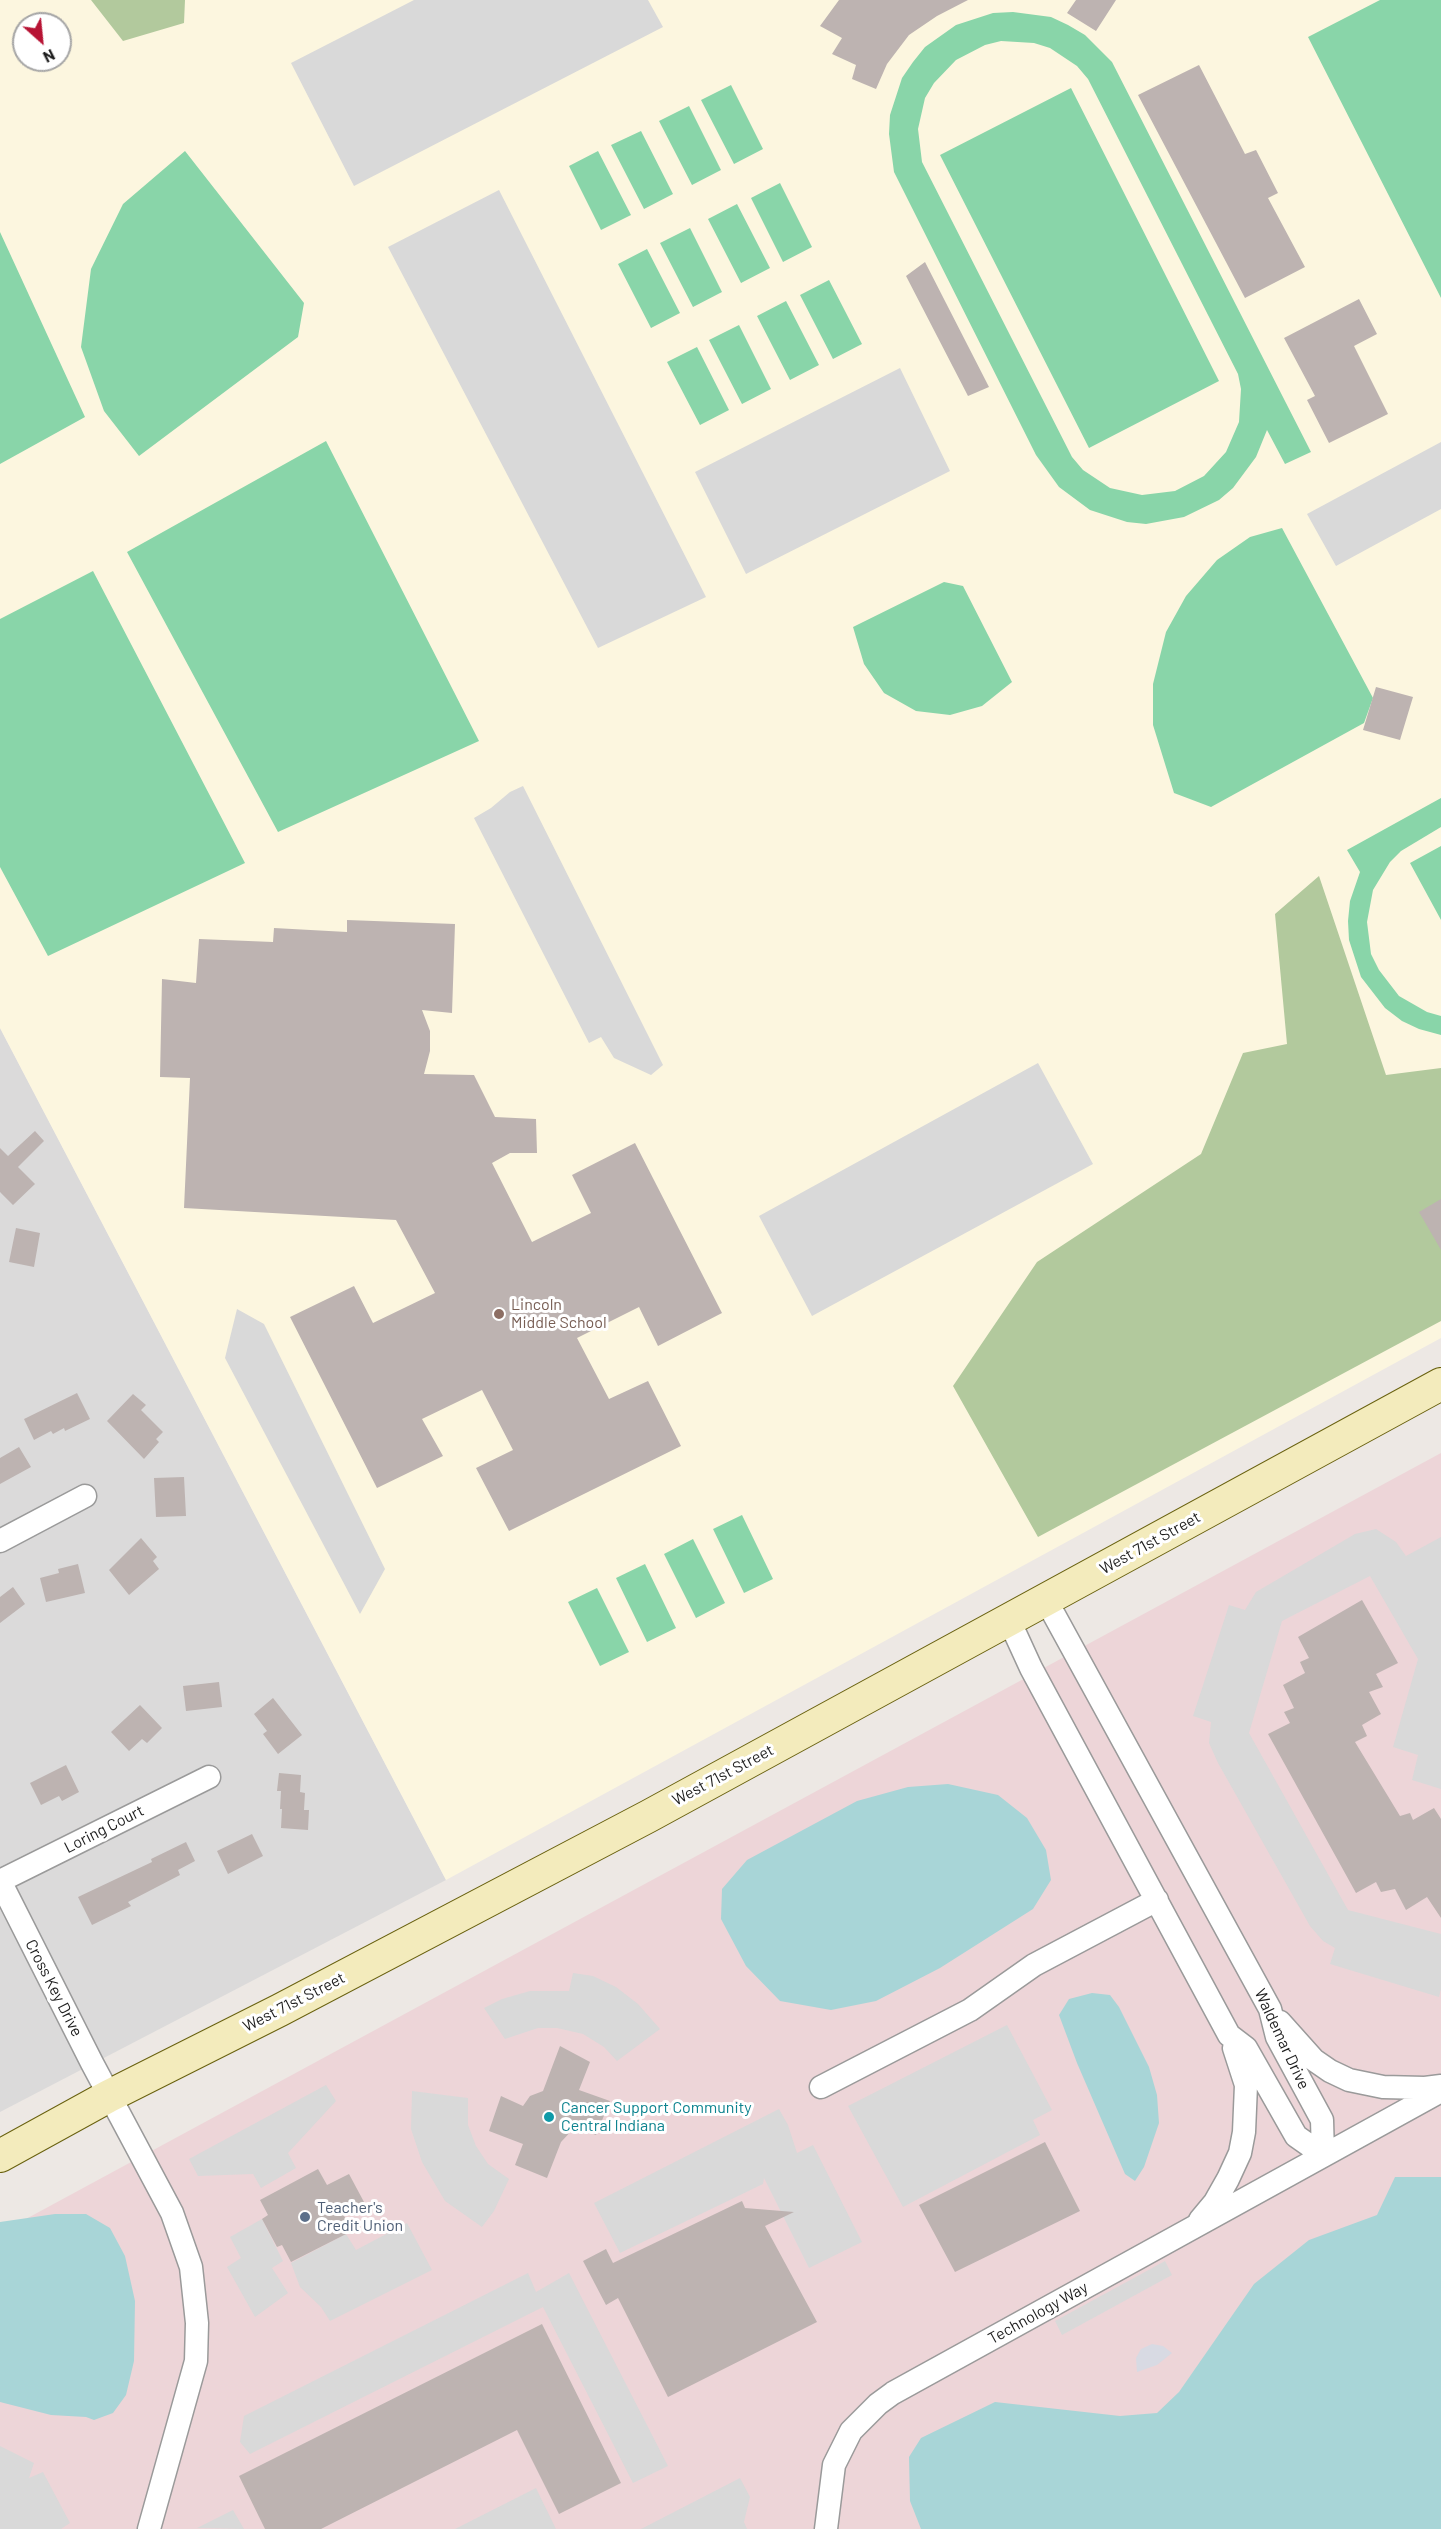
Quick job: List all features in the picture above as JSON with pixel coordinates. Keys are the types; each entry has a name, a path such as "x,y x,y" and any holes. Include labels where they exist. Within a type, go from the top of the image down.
{"main road":[{"name":"West 71st Street","path":"0,2156 109,2096 280,2010 649,1816 1441,1384"}],"street":[{"path":"0,1541 85,1496"},
{"name":"Waldemar Drive","path":"1046,1600 1270,2009 1277,2037 1322,2120 1323,2155"},
{"name":"Waldemar Drive","path":"1009,1620 1031,1668 1229,2035 1246,2048 1296,2136 1323,2155"},
{"name":"Loring Court","path":"0,1881 209,1777"},
{"name":"Cross Key Drive","path":"0,1881 179,2230 190,2266 198,2333 194,2372 148,2529"},
{"path":"821,2087 970,2010 1034,1965 1157,1900"},
{"path":"1270,2009 1302,2049 1330,2072 1349,2080 1375,2086 1425,2088 1441,2086"},
{"path":"1195,2226 1215,2202 1228,2180 1240,2153 1244,2132 1246,2085 1229,2035"},
{"name":"Technology Way","path":"825,2529 834,2464 851,2431 870,2410 893,2393 1441,2091"}],"shaded area":[{"path":"0,0 1441,0 1441,1338 446,1880 0,1028"},
{"path":"414,0 648,0 663,27 354,186 291,63"},
{"path":"499,190 706,597 598,648 388,247"},
{"path":"900,368 950,471 746,574 695,472"},
{"path":"1441,442 1441,509 1336,566 1307,514"},
{"path":"523,786 663,1065 651,1075 614,1058 601,1037 589,1043 474,818 491,808 510,792"},
{"path":"0,1028 446,1880 0,2112"},
{"path":"1038,1063 1093,1164 812,1316 759,1216"},
{"path":"237,1309 264,1324 385,1569 360,1614 225,1358"},
{"path":"1441,1453 1441,2529 0,2529 0,2233"},
{"path":"1376,1529 1396,1542 1406,1556 1441,1537 1441,1789 1412,1780 1418,1755 1393,1747 1418,1659 1370,1576 1282,1621 1249,1733 1348,1910 1441,1934 1439,1997 1330,1964 1335,1948 1323,1941 1310,1926 1218,1763 1209,1743 1211,1722 1193,1716 1229,1605 1245,1610 1256,1592 1355,1534"},
{"path":"573,1973 593,1976 616,1987 638,2004 660,2029 617,2061 604,2047 583,2034 557,2028 538,2028 505,2039 484,2008 502,1999 530,1991 569,1991"},
{"path":"1007,2025 1052,2110 1033,2120 1040,2135 903,2207 848,2106"},
{"path":"326,2085 336,2101 288,2153 296,2168 261,2188 253,2174 198,2176 189,2159"},
{"path":"412,2091 468,2098 468,2125 476,2146 488,2164 509,2179 494,2211 482,2227 445,2201 422,2162 411,2129"},
{"path":"779,2109 788,2125 797,2153 813,2145 862,2242 809,2268 764,2178 763,2184 620,2253 594,2203"},
{"path":"262,2219 283,2261 272,2268 288,2293 255,2317 227,2267 241,2258 230,2237"},
{"path":"407,2223 432,2270 330,2321 321,2307 300,2287 291,2263 346,2234 356,2250"},
{"path":"1165,2261 1172,2275 1062,2335 1055,2321"},
{"path":"528,2273 536,2292 569,2273 668,2466 633,2483 543,2307 250,2454 240,2442 244,2416"},
{"path":"1152,2344 1163,2346 1172,2353 1157,2365 1137,2372 1136,2358 1141,2349"},
{"path":"0,2446 34,2463 29,2478 43,2472 70,2523 61,2529 0,2529"},
{"path":"740,2478 750,2497 744,2522 747,2529 641,2529"},
{"path":"536,2488 556,2529 455,2529"},
{"path":"233,2510 244,2529 197,2528"}],"green space":[{"path":"91,0 185,0 184,23 123,41"},
{"path":"1380,0 1441,0 1441,298 1308,37"},
{"path":"1013,12 1051,17 1085,35 1112,62 1311,452 1285,464 1267,430 1256,457 1233,488 1219,500 1184,517 1146,524 1127,522 1090,510 1059,487 1036,455 894,172 889,134 890,115 902,78 925,47 956,25 993,13","holes":["1001,41 1034,43 1050,48 1077,66 1088,79 1238,374 1241,389 1239,422 1226,452 1204,476 1175,491 1142,495 1110,488 1083,470 1072,457 922,162 918,129 925,98 934,83 956,60 985,45"]},
{"path":"731,85 763,149 734,164 701,100"},
{"path":"1071,88 1219,381 1089,448 940,155"},
{"path":"689,106 721,170 692,185 659,121"},
{"path":"641,131 673,194 644,209 611,145"},
{"path":"185,151 304,303 298,337 139,456 104,411 81,347 91,269 123,204"},
{"path":"598,151 631,215 601,230 569,166"},
{"path":"780,183 812,247 783,262 751,198"},
{"path":"737,204 770,268 741,283 708,219"},
{"path":"690,228 722,292 693,307 660,243"},
{"path":"0,232 85,417 0,464"},
{"path":"647,249 680,313 651,328 618,264"},
{"path":"829,280 862,344 833,359 800,295"},
{"path":"786,301 819,365 790,380 757,316"},
{"path":"739,325 771,389 742,404 709,340"},
{"path":"697,347 729,410 700,425 667,362"},
{"path":"326,441 479,741 278,832 127,552"},
{"path":"1282,528 1373,698 1364,723 1211,807 1174,793 1153,725 1153,684 1166,632 1186,596 1217,560 1250,537"},
{"path":"93,571 245,863 48,956 0,867 0,619"},
{"path":"944,582 963,586 1012,682 982,706 950,715 916,711 884,693 864,664 853,627"},
{"path":"1441,798 1441,827 1401,851 1390,862 1373,890 1367,922 1371,954 1379,970 1399,996 1427,1012 1441,1016 1441,1035 1402,1021 1385,1008 1361,977 1349,940 1348,921 1350,901 1360,872 1347,850"},
{"path":"1441,846 1441,920 1410,863"},
{"path":"1319,876 1386,1075 1441,1068 1441,1321 1038,1537 953,1386 1037,1262 1201,1154 1243,1053 1287,1044 1275,914"},
{"path":"742,1515 773,1579 744,1593 713,1529"},
{"path":"693,1539 725,1603 696,1618 664,1554"},
{"path":"645,1564 676,1628 647,1642 616,1578"},
{"path":"597,1588 629,1652 600,1666 568,1602"}],"water":[{"path":"948,1784 998,1795 1027,1818 1046,1850 1051,1880 1033,1909 940,1968 876,2001 831,2010 780,2001 746,1966 721,1919 722,1889 747,1860 857,1801 908,1787"},
{"path":"1092,1993 1110,1995 1119,2007 1149,2067 1157,2095 1159,2123 1144,2167 1135,2181 1125,2174 1059,2015 1069,1999"},
{"path":"1395,2177 1441,2177 1441,2529 921,2529 910,2501 909,2457 921,2438 995,2402 1120,2416 1157,2413 1179,2392 1254,2284 1309,2240 1377,2215"},
{"path":"55,2214 86,2214 110,2228 125,2256 135,2301 134,2361 126,2395 113,2413 94,2420 86,2417 51,2415 0,2402 0,2222"}],"building":[{"path":"839,0 968,0 937,16 909,35 887,64 876,89 852,79 856,65 832,54 842,38 820,26"},
{"path":"1076,0 1116,0 1096,31 1067,13"},
{"path":"1199,65 1245,154 1256,150 1278,193 1268,198 1305,267 1245,298 1138,95"},
{"path":"925,262 989,387 968,396 906,276"},
{"path":"1359,299 1377,334 1354,346 1388,414 1329,443 1307,400 1315,396 1284,338"},
{"path":"1376,687 1413,697 1400,740 1363,730"},
{"path":"347,920 455,924 452,1013 422,1010 430,1031 430,1051 424,1074 474,1075 495,1117 536,1119 537,1153 510,1153 492,1163 532,1242 591,1213 572,1175 635,1143 722,1313 658,1346 639,1307 577,1338 609,1399 648,1381 681,1446 509,1531 476,1468 513,1450 482,1390 422,1419 443,1456 377,1488 290,1317 354,1286 373,1323 435,1293 396,1220 184,1208 190,1078 160,1077 162,979 196,983 199,939 273,942 274,928 347,932"},
{"path":"35,1131 44,1141 18,1167 35,1184 13,1205 0,1192 0,1148 8,1156"},
{"path":"1441,1199 1441,1250 1419,1212"},
{"path":"16,1228 40,1233 34,1267 9,1262"},
{"path":"77,1393 90,1419 65,1431 64,1428 53,1434 51,1431 34,1440 24,1419"},
{"path":"133,1394 146,1405 141,1410 163,1432 156,1439 159,1442 144,1459 107,1421"},
{"path":"19,1447 31,1467 0,1484 0,1458"},
{"path":"184,1477 186,1516 156,1517 154,1478"},
{"path":"141,1538 157,1557 153,1561 159,1569 129,1595 109,1570"},
{"path":"78,1564 85,1593 46,1602 40,1578 59,1573 58,1569"},
{"path":"13,1587 25,1604 0,1623 0,1597"},
{"path":"1362,1600 1398,1663 1376,1674 1383,1687 1369,1692 1381,1714 1362,1725 1367,1736 1355,1742 1400,1816 1410,1813 1413,1820 1434,1808 1441,1819 1441,1918 1427,1897 1406,1910 1395,1889 1381,1892 1376,1882 1356,1893 1268,1734 1290,1723 1284,1712 1294,1708 1283,1685 1305,1673 1300,1662 1309,1658 1298,1637"},
{"path":"219,1682 222,1707 186,1711 183,1686"},
{"path":"273,1698 302,1735 278,1754 263,1734 267,1731 254,1714"},
{"path":"140,1705 162,1728 147,1743 142,1739 129,1751 111,1732"},
{"path":"66,1765 79,1792 62,1801 59,1796 41,1805 30,1783"},
{"path":"279,1773 301,1775 300,1792 305,1793 304,1810 309,1810 308,1830 281,1828 281,1791 277,1791"},
{"path":"252,1834 263,1856 228,1874 217,1851"},
{"path":"186,1842 195,1861 178,1870 180,1875 128,1902 131,1906 92,1925 78,1897 152,1862 151,1859"},
{"name":"Cancer Support Community Central Indiana","path":"560,2046 590,2062 579,2090 610,2101 596,2135 575,2127 561,2142 547,2178 515,2165 523,2144 489,2131 501,2096 523,2106 530,2096 543,2091"},
{"path":"1045,2142 1080,2211 955,2272 919,2205"},
{"name":"Teacher's Credit Union","path":"318,2169 327,2185 349,2174 364,2202 343,2214 352,2231 291,2262 282,2245 277,2247 262,2219 268,2215 260,2200"},
{"path":"742,2201 745,2208 794,2212 765,2226 817,2322 668,2397 618,2298 606,2305 583,2261 606,2249 613,2263"},
{"path":"542,2324 621,2483 559,2514 517,2430 321,2529 265,2529 239,2476"}],"place":[{"name":"Lincoln Middle School","path":"499,1314"},
{"name":"Cancer Support Community Central Indiana","path":"549,2117"},
{"name":"Teacher's Credit Union","path":"305,2217"}]}
